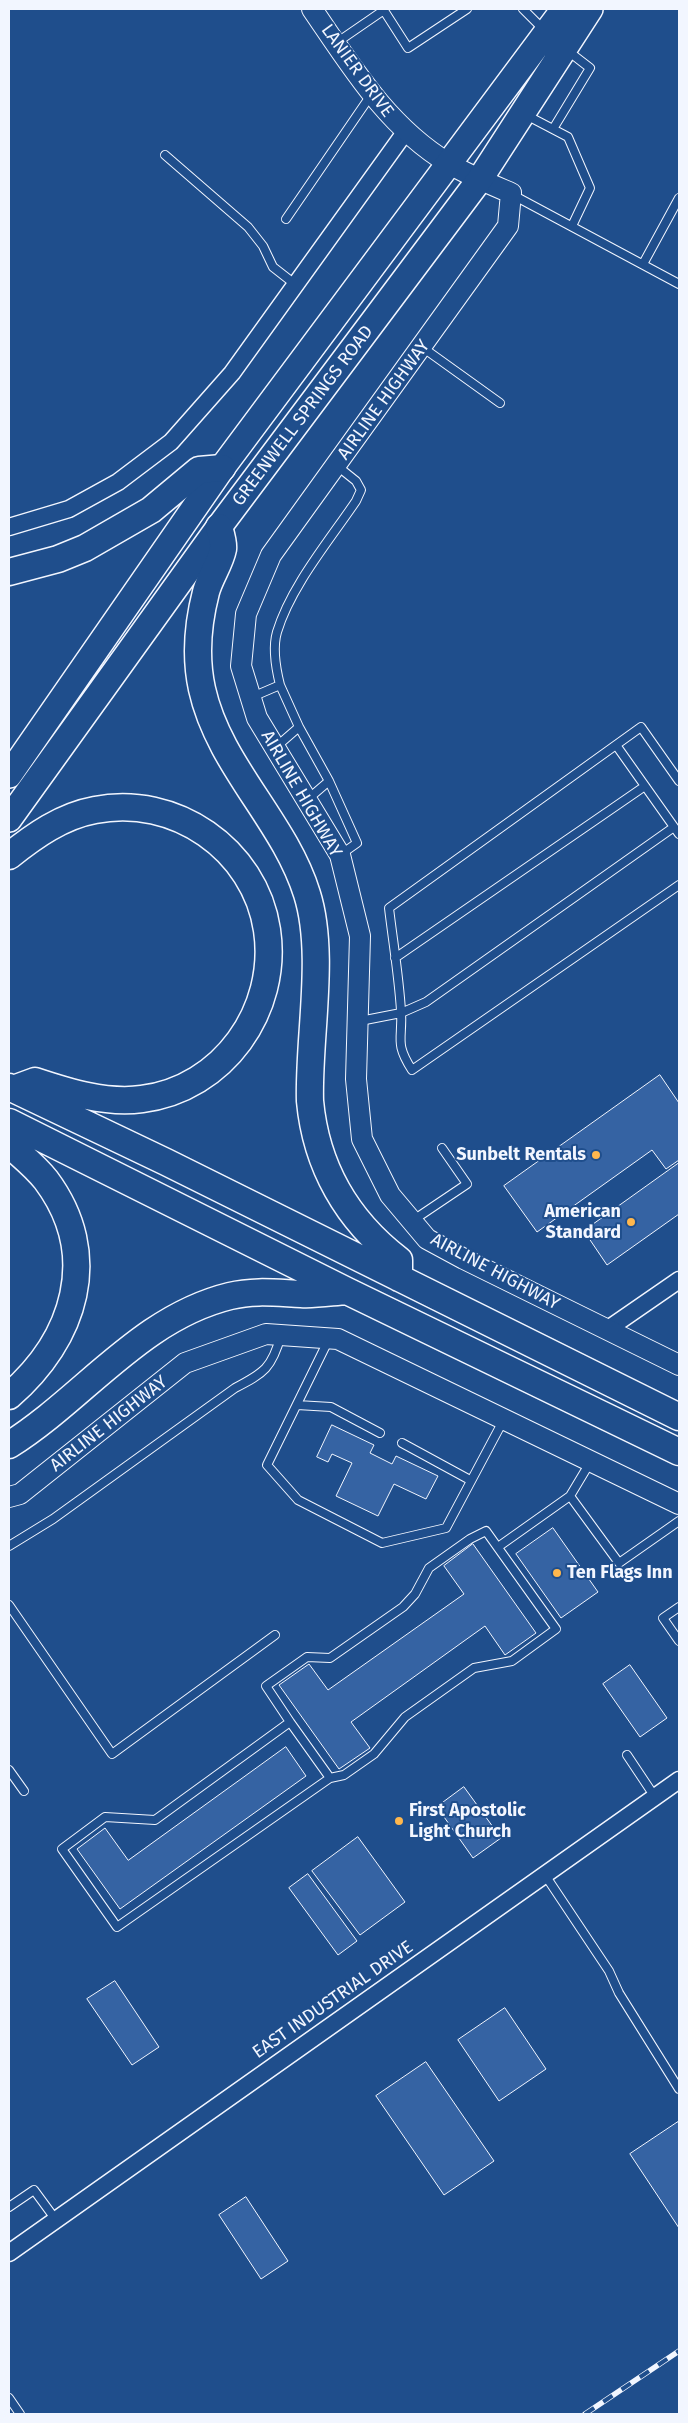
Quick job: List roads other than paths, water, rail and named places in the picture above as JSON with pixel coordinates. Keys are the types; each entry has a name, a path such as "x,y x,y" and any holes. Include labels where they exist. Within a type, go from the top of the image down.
{"highway":[{"path":"9,572 43,564 85,548 151,510 199,470 222,468"},
{"path":"219,527 223,548 206,590 198,635 199,670 202,690 213,724 294,863 307,894 314,925 315,948 310,1101 312,1122 325,1167 348,1209 364,1229 399,1260 399,1278"},
{"path":"9,856 58,822 94,810 127,807 169,814 204,832 233,857 254,891 261,907 269,949 263,996 254,1018 231,1052 218,1066 196,1080 166,1094 142,1099 100,1098 71,1092 35,1081 11,1088"},
{"path":"11,1088 166,1162 679,1418"},
{"path":"9,1122 347,1291 679,1452"},
{"path":"9,1141 10,1145 45,1179 64,1209 71,1228 77,1274 71,1309 63,1329 49,1353 9,1396"},
{"path":"9,1445 32,1429 157,1327 191,1308 232,1295 253,1292 303,1294 347,1291"}],"main road":[{"name":"GREENWELL SPRINGS ROAD","path":"9,818 219,527 480,179 522,113 555,40 564,9"},
{"name":"GREENWELL SPRINGS ROAD","path":"9,775 222,468 448,163 555,40 590,9"}],"street":[{"name":"LANIER DRIVE","path":"312,9 371,95 406,131 448,163 480,179"},
{"path":"9,527 69,509 118,482 171,442 232,374 406,131"},
{"path":"480,179 511,194"},
{"name":"AIRLINE HIGHWAY","path":"511,194 508,226 271,555 246,614 241,666 256,718 340,855 360,936 356,1079 362,1139 390,1195 427,1239 679,1365"},
{"path":"608,1329 679,1280"},
{"name":"AIRLINE HIGHWAY","path":"9,1497 20,1494 185,1363 266,1334 338,1339 679,1504"},
{"name":"EAST INDUSTRIAL DRIVE","path":"9,2253 679,1780"}],"lane":[{"path":"336,44 384,10 408,48 467,9"},
{"path":"523,9 555,40 590,68 553,129"},
{"path":"286,219 371,95"},
{"path":"522,113 568,137 590,188 572,226"},
{"path":"165,155 248,227 263,246 273,267 296,285"},
{"path":"511,194 679,284"},
{"path":"643,264 679,198"},
{"path":"422,347 500,403"},
{"path":"336,465 356,481 361,490 356,501 291,598 277,634 276,665 280,685 329,782 357,843 340,855"},
{"path":"250,698 280,685"},
{"path":"275,748 300,727"},
{"path":"679,781 641,727 389,908 401,1013 399,1040 404,1058 412,1070 679,885"},
{"path":"358,1021 401,1013 426,1002 677,830 616,745"},
{"path":"307,800 329,782"},
{"path":"395,958 645,786"},
{"path":"412,1221 467,1184 442,1148"},
{"path":"9,1546 53,1519 235,1388 261,1374 276,1356 281,1335"},
{"path":"329,1339 267,1465 298,1500 382,1543 446,1528 503,1420"},
{"path":"297,1405 331,1407 380,1433"},
{"path":"402,1443 470,1480"},
{"path":"498,1548 570,1496 591,1461"},
{"path":"570,1496 619,1563 679,1521"},
{"path":"290,1722 155,1820 105,1817 62,1849 117,1927 330,1778 344,1775 374,1754 405,1717 474,1668 512,1661 556,1629 486,1531 470,1539 429,1568 415,1594 403,1608 330,1658 307,1657 266,1686 330,1778"},
{"path":"9,1605 112,1754 275,1635"},
{"path":"679,1607 663,1618 679,1641"},
{"path":"627,1755 655,1797"},
{"path":"9,1770 24,1791"},
{"path":"545,1876 609,1971 619,1993 679,2089"},
{"path":"9,2207 34,2190 56,2220"},
{"path":"9,2398 20,2414"}],"railway":[{"path":"585,2414 679,2351"}],"place":[{"name":"Sunbelt Rentals","path":"596,1155"},
{"name":"American Standard","path":"631,1222"},
{"name":"Ten Flags Inn","path":"557,1573"},
{"name":"First Apostolic Light Church","path":"399,1821"}]}
